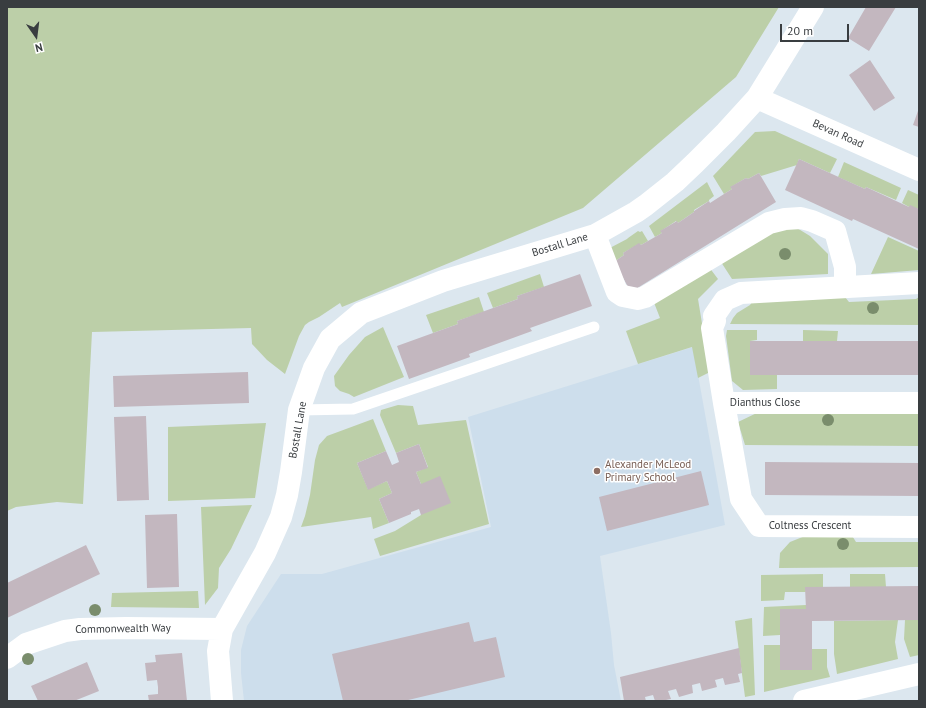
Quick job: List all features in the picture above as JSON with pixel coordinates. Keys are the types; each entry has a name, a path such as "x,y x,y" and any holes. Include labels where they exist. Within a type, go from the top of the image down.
{"street":[{"name":"Bostall Lane","path":"222,701 218,651 222,629 265,553 281,517 287,495 300,410 314,368 330,339 361,313 443,281 595,235 636,212 675,182 726,132 757,98 813,7"},
{"name":"Bevan Road","path":"757,98 919,170"},
{"name":"Bostall Lane","path":"595,235 617,292 623,296 638,299 645,297 769,222 801,218 835,231 845,267 844,287"},
{"name":"Dianthus Close","path":"919,283 741,293 725,300 714,316 715,321 712,328 724,404 919,403"},
{"name":"Coltness Crescent","path":"724,404 741,499 759,526 919,527"},
{"name":"Commonwealth Way","path":"7,658 26,644 65,631 80,629 126,628 222,629"},
{"path":"804,701 919,674"}],"lane":[{"path":"300,410 353,409 594,327"}],"shaded area":[{"name":"Alexander McLeod Primary School","path":"693,347 725,525 600,556 614,665 621,701 244,701 241,673 241,650 247,626 281,574 322,574 491,527 468,417"}],"green space":[{"path":"7,7 779,7 736,77 583,208 342,307 340,303 305,325 299,336 285,374 267,360 252,344 251,328 92,332 83,504 57,502 16,507 7,511"},
{"path":"775,131 837,159 830,173 799,159 797,165 761,176 759,173 748,179 746,178 731,187 732,189 724,194 713,176 755,132"},
{"path":"844,162 901,188 896,200 866,187 865,189 838,177"},
{"path":"707,182 714,196 709,201 694,210 694,212 678,223 676,221 655,237 649,226"},
{"path":"908,190 919,195 919,209 909,207 902,203"},
{"path":"792,225 810,236 828,254 828,274 732,279 721,262 776,228"},
{"path":"638,231 642,231 648,241 623,253 624,255 614,262 606,250 627,239"},
{"path":"888,237 919,251 919,270 871,274"},
{"path":"709,267 718,279 698,299 710,372 698,378 692,347 638,364 626,331 660,318 653,300"},
{"path":"540,274 544,287 517,296 518,299 493,308 487,293"},
{"path":"479,297 484,312 457,321 458,324 433,333 426,315"},
{"path":"845,297 849,302 916,299 919,297 919,325 730,324 737,313 750,305 754,299"},
{"path":"383,327 404,377 354,397 340,391 335,386 334,376 349,355 365,337"},
{"path":"727,330 757,330 757,340 750,341 750,374 777,375 777,389 743,390 732,381 726,336"},
{"path":"803,330 838,331 837,341 803,341"},
{"path":"398,405 413,406 418,425 466,420 489,524 380,556 374,539 395,531 421,515 421,484 416,472 428,467 419,444 396,453 380,415 381,410"},
{"path":"763,410 919,411 919,446 745,445 738,422"},
{"path":"373,419 386,451 357,463 368,489 387,481 392,493 379,499 389,523 373,529 371,517 301,527 310,495 315,460 319,445 327,436"},
{"path":"266,423 255,498 168,501 168,427"},
{"path":"252,505 231,549 219,568 218,588 205,605 201,507"},
{"path":"810,534 851,534 856,542 919,542 919,567 779,568 780,553 790,542"},
{"path":"823,574 823,588 805,592 785,592 784,600 761,601 761,575"},
{"path":"850,574 885,574 886,587 850,587"},
{"path":"198,591 199,608 111,607 112,593"},
{"path":"806,605 806,609 780,609 780,635 763,636 764,607"},
{"path":"752,618 755,695 745,697 735,621"},
{"path":"898,620 895,642 898,659 837,674 834,654 834,621"},
{"path":"905,620 919,620 919,655 910,657 904,639"},
{"path":"764,645 780,645 780,670 811,670 812,649 827,649 827,667 830,677 764,692"}],"building":[{"path":"866,7 896,7 869,51 848,38"},
{"path":"870,60 895,98 874,111 849,75"},
{"path":"919,108 919,127 913,125"},
{"path":"799,159 865,189 866,187 909,207 910,205 919,209 919,249 853,219 852,221 785,190"},
{"path":"759,173 776,202 631,292 614,262 624,255 623,253 639,243 641,245 662,233 660,231 677,221 678,223 709,201 710,203 732,189 730,187"},
{"path":"580,274 592,306 530,328 532,331 469,354 470,357 409,379 397,346 458,324 457,321 518,299 517,296"},
{"path":"750,341 919,341 919,375 750,375"},
{"path":"248,372 249,403 114,407 113,376"},
{"path":"146,416 149,500 117,501 114,417"},
{"path":"419,444 428,468 416,472 421,484 440,476 451,503 421,515 419,509 389,523 379,499 392,493 387,481 368,490 357,463 386,451 392,465 399,462 396,453"},
{"path":"765,462 919,463 919,496 765,495"},
{"path":"701,471 709,505 607,531 599,497"},
{"path":"177,514 179,587 147,588 145,515"},
{"path":"86,545 100,574 7,618 7,583"},
{"path":"919,586 919,620 812,621 812,670 780,670 780,609 806,609 805,587"},
{"path":"469,622 474,642 496,637 505,677 404,701 343,701 332,654"},
{"path":"739,648 742,673 738,674 740,682 725,685 723,678 715,680 717,687 702,691 700,683 692,685 693,693 679,697 676,689 668,691 671,699 655,701 653,695 645,697 646,701 624,701 620,677"},
{"path":"182,653 187,701 149,701 148,695 158,694 158,687 157,680 147,681 145,663 156,662 155,655"},
{"path":"87,662 99,691 74,701 38,701 31,686"}],"place":[{"name":"Alexander McLeod Primary School","path":"597,471"}]}
